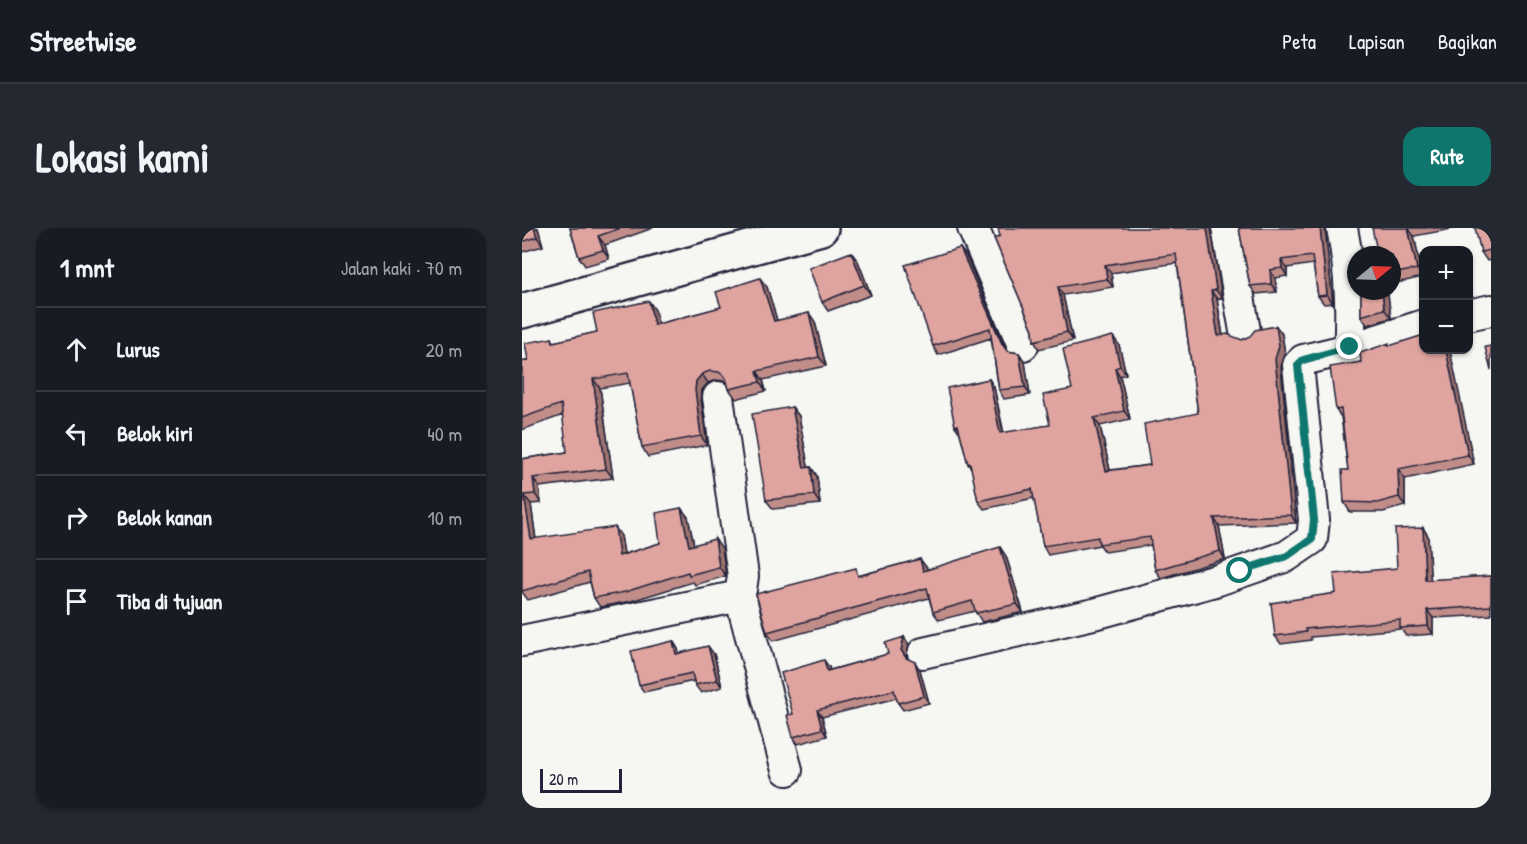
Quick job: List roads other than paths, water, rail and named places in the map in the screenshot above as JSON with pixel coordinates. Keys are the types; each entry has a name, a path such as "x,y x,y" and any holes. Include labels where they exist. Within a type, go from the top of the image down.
{"street":[{"path":"522,311 821,228"},
{"path":"973,228 1023,345"},
{"path":"1227,228 1245,331"},
{"path":"1342,228 1350,267 1352,310 1349,349"},
{"path":"1473,314 1491,310"},
{"path":"923,653 1098,613 1218,580 1300,549 1312,539 1314,520 1298,365 1303,360 1349,349 1419,327"},
{"path":"718,397 743,576 740,596 787,770"},
{"path":"522,641 740,596"}]}
